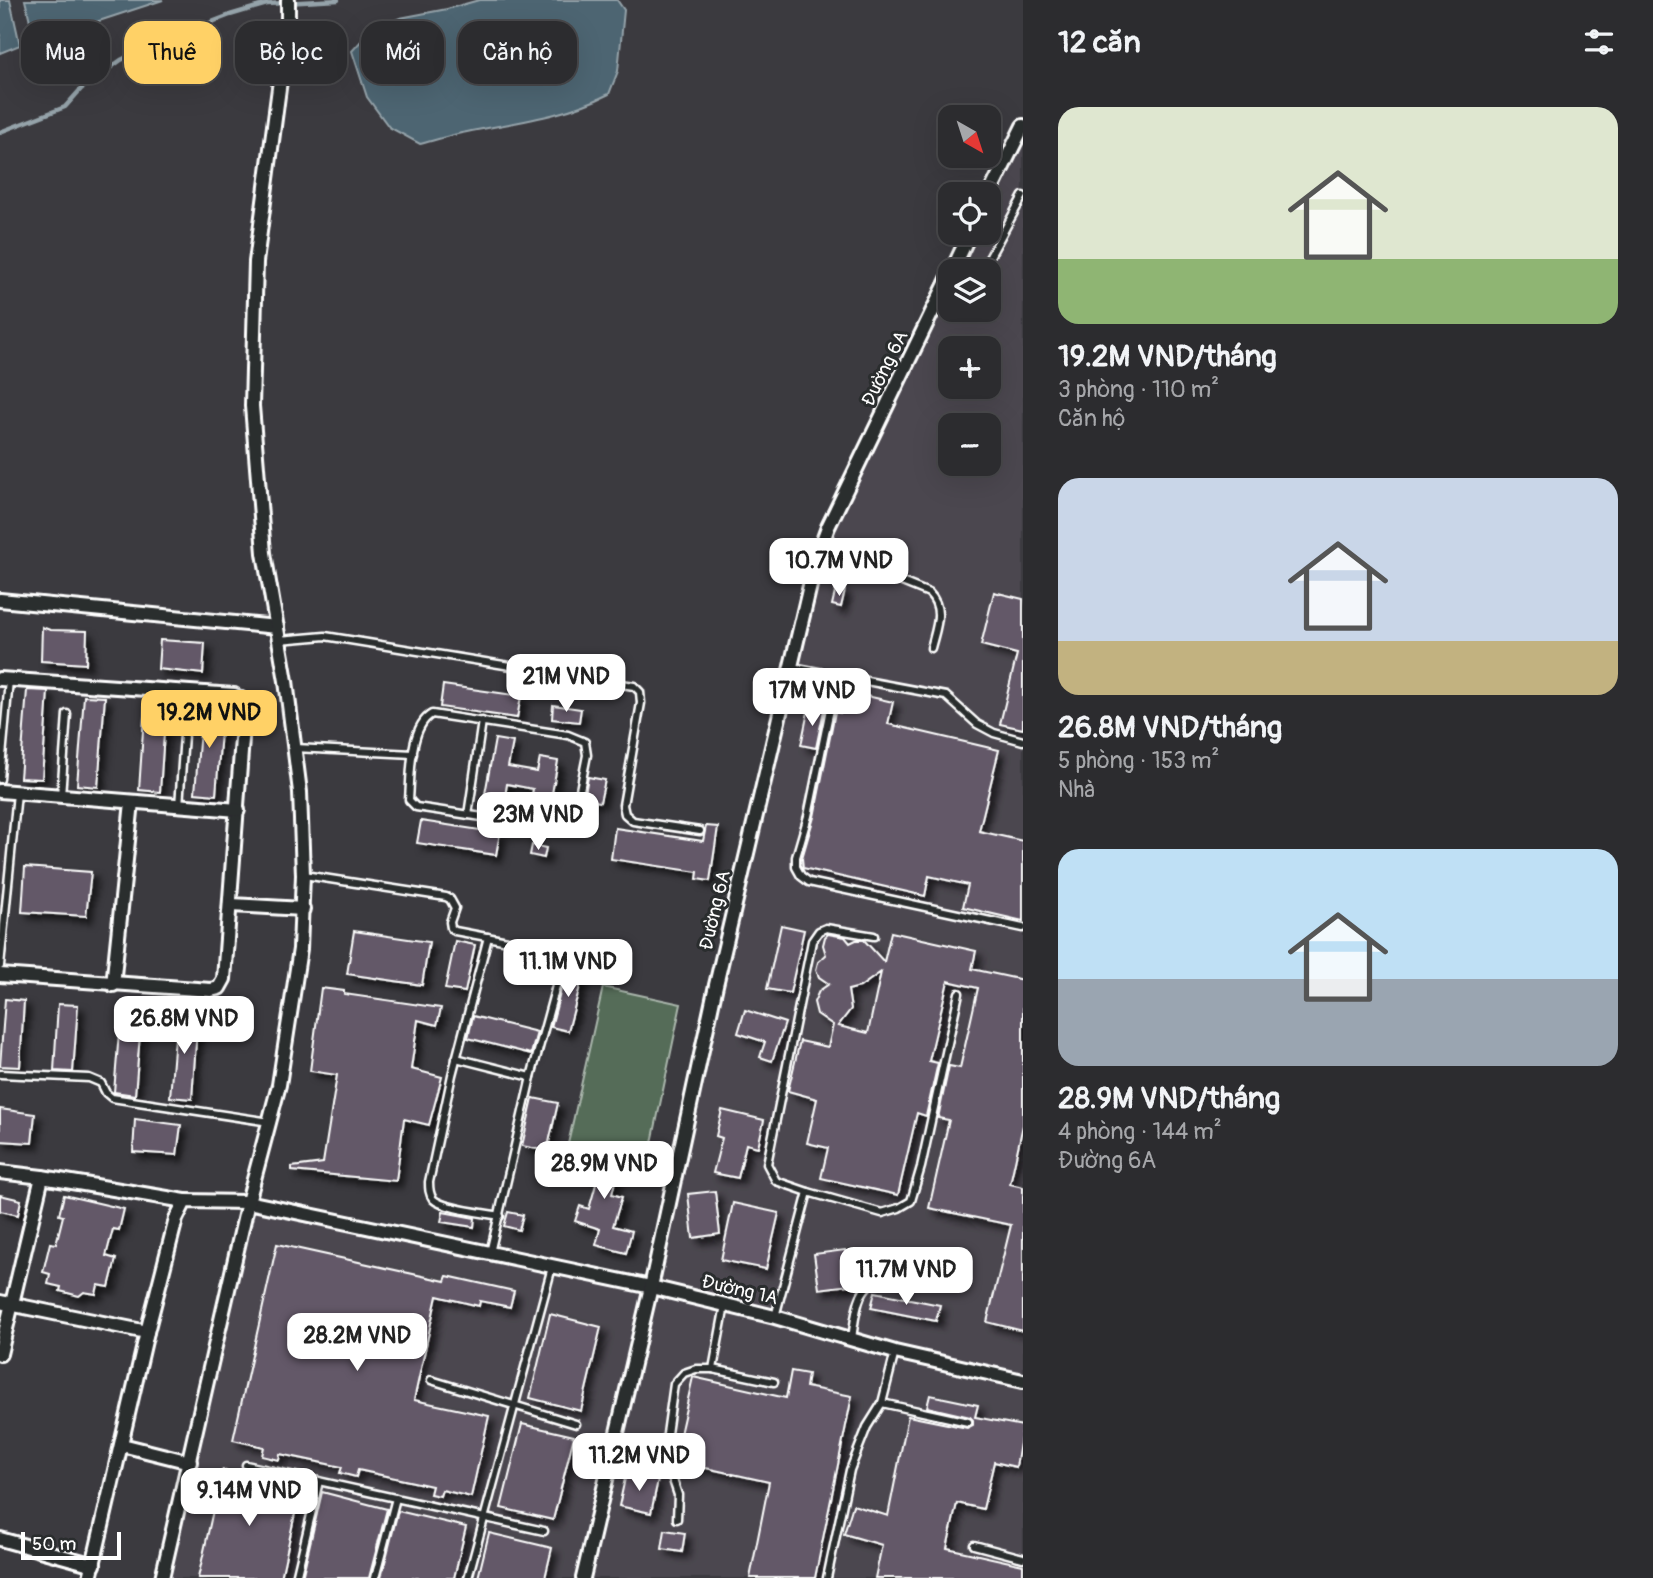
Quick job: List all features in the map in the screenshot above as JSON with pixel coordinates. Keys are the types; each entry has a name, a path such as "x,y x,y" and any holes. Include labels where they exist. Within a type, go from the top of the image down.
{"street":[{"path":"162,1578 248,1202 279,1085 300,950 303,875 300,792 264,553 252,406 256,262 288,20 288,0"},
{"path":"995,182 1023,126"},
{"name":"Đường 6A","path":"583,1578 651,1287 716,985 820,549 828,527 938,300"},
{"path":"0,600 278,634"},
{"path":"0,975 113,985 211,990 219,988 224,979 231,905 244,712 241,699 234,695 5,680"},
{"path":"0,791 238,810"},
{"path":"113,985 132,802"},
{"path":"231,905 303,909"},
{"name":"Đường 1A","path":"0,1172 185,1201 248,1202 651,1287 775,1317 895,1352 1023,1381"},
{"path":"0,1354 6,1303 42,1177"},
{"path":"90,1578 147,1332 176,1219 185,1201"},
{"path":"6,1303 147,1332"},
{"path":"122,1445 190,1462"},
{"path":"0,1539 94,1565"}],"lane":[{"path":"989,259 1023,196"},
{"path":"820,549 929,593 936,600 939,613 931,648"},
{"path":"278,634 325,636 634,686 640,692 641,703 623,805 625,814 633,821 700,831"},
{"path":"792,667 946,696 977,724 994,733 1023,741"},
{"path":"837,675 808,816 796,858 796,867 801,876 809,882 1023,928"},
{"path":"0,779 5,680"},
{"path":"180,806 187,692"},
{"path":"61,796 67,714"},
{"path":"432,714 579,738 585,742 587,755 574,820 569,828 562,829 416,807 409,800 412,754 419,726 424,718 432,714"},
{"path":"468,815 482,721"},
{"path":"295,748 412,754"},
{"path":"0,966 17,793"},
{"path":"303,875 446,897 456,908 450,922 455,931 550,949 558,954 562,964 531,1077 490,1253"},
{"path":"874,936 826,928 819,931 812,941 767,1164 776,1181 882,1213 911,1201 921,1167 958,993"},
{"path":"488,937 456,1058 435,1150 429,1191 433,1199 442,1204 500,1216"},
{"path":"456,1058 531,1077"},
{"path":"0,1074 89,1078 101,1083 111,1098 270,1122"},
{"path":"775,1317 808,1192"},
{"path":"468,1578 552,1267"},
{"path":"852,1339 859,1299 867,1286 879,1278 905,1272 957,1275"},
{"path":"713,1369 725,1305"},
{"path":"827,1578 850,1470 867,1427 882,1403 895,1352"},
{"path":"677,1519 678,1495 665,1448 674,1384 684,1373 695,1369 713,1369 774,1382"},
{"path":"431,1380 576,1424"},
{"path":"882,1403 968,1422"},
{"path":"246,1465 544,1531"},
{"path":"296,1578 319,1481"},
{"path":"375,1578 396,1498"},
{"path":"974,1545 1023,1558"}],"shaded area":[{"path":"1023,136 1023,1578 167,1578 253,1207 645,1291 719,993 821,559 832,528 938,310 938,322 1001,322 1001,259 963,259 970,245 1001,245 1001,182"}],"green space":[{"path":"603,987 681,1004 648,1162 568,1144"}],"water":[{"path":"0,0 10,0 20,45 0,53"},
{"path":"25,0 163,0 99,21 30,21"},
{"path":"479,0 617,0 624,10 618,71 609,94 557,113 420,144 389,127 367,97 363,84 444,84 444,21 393,21"},
{"path":"361,41 361,79 352,51"}],"building":[{"path":"836,588 845,590 841,607 832,605"},
{"path":"994,592 1023,599 1023,729 1000,724 1017,654 981,645"},
{"path":"42,627 50,630 87,631 86,664 41,661"},
{"path":"160,640 205,643 203,674 158,669"},
{"path":"443,685 521,696 517,718 440,707"},
{"path":"27,690 48,691 42,779 20,778"},
{"path":"845,691 893,702 888,724 999,750 979,831 1023,841 1023,921 963,907 968,885 929,876 925,896 803,868 802,858 814,817 835,712 840,713"},
{"path":"84,696 105,697 98,787 77,785"},
{"path":"145,701 166,703 160,792 139,790"},
{"path":"202,704 223,706 216,795 195,793"},
{"path":"553,705 581,709 579,722 552,719"},
{"path":"809,707 824,710 816,748 801,745"},
{"path":"495,739 513,742 508,767 537,772 540,758 558,761 550,804 531,801 533,789 507,784 503,809 483,805"},
{"path":"588,777 605,780 600,802 584,799"},
{"path":"421,821 500,833 496,855 417,843"},
{"path":"706,826 718,827 710,881 697,879 698,872 611,859 615,828 703,841"},
{"path":"532,845 546,848 544,858 530,855"},
{"path":"25,867 91,872 86,916 22,912"},
{"path":"781,925 804,930 790,993 767,989"},
{"path":"354,931 429,942 422,985 347,974"},
{"path":"891,932 976,951 972,969 1023,980 1023,1125 1010,1184 1023,1187 1023,1331 987,1322 1011,1225 929,1208 949,1120 938,1118 949,1066 960,1068 978,988 948,981 929,1061 938,1063 926,1116 917,1113 898,1195 821,1178 828,1148 807,1143 817,1099 788,1091 800,1041 828,1047 833,1025 817,1014 814,1002 819,991 829,984 819,977 816,970 818,962 826,955 823,945 825,937 828,934 845,937 850,943 864,940 884,962","holes":["881,972 868,1033 838,1026 851,1009 848,990 860,987"]},
{"path":"455,941 475,945 465,992 445,989"},
{"path":"567,967 584,971 568,1031 551,1027"},
{"path":"321,988 344,991 344,994 441,1008 437,1025 418,1020 411,1069 442,1077 429,1125 404,1119 396,1181 292,1171 292,1167 323,1163 337,1075 310,1071"},
{"path":"5,999 24,1001 20,1067 0,1066"},
{"path":"58,1004 78,1005 73,1072 54,1071"},
{"path":"121,1009 142,1010 135,1095 114,1092"},
{"path":"745,1010 785,1023 772,1061 760,1057 765,1042 738,1033"},
{"path":"177,1013 198,1014 192,1099 170,1097"},
{"path":"473,1016 537,1032 531,1054 468,1038"},
{"path":"533,1098 558,1103 547,1151 522,1146"},
{"path":"0,1109 35,1114 32,1143 0,1141"},
{"path":"722,1110 764,1120 758,1147 746,1144 738,1178 713,1173 722,1138 716,1136"},
{"path":"135,1119 181,1125 177,1155 133,1152"},
{"path":"587,1148 624,1157 612,1194 622,1197 613,1226 632,1231 626,1253 596,1245 600,1229 575,1221 580,1206 589,1209 598,1177 582,1173"},
{"path":"715,1191 720,1234 693,1238 688,1194"},
{"path":"0,1195 21,1200 18,1215 0,1211"},
{"path":"64,1195 124,1209 119,1230 113,1229 106,1256 116,1259 109,1287 98,1285 96,1294 84,1292 79,1296 60,1291 61,1287 48,1284 50,1274 43,1272 50,1243 56,1244 63,1216 59,1215"},
{"path":"733,1203 779,1213 766,1269 721,1260"},
{"path":"443,1212 475,1218 474,1227 441,1222"},
{"path":"508,1212 523,1215 519,1230 504,1226"},
{"path":"277,1244 445,1281 447,1276 514,1291 510,1307 480,1301 479,1306 437,1296 414,1400 489,1416 471,1497 442,1490 440,1496 430,1494 432,1486 358,1470 356,1477 340,1473 342,1467 280,1454 279,1460 262,1456 264,1447 233,1440"},
{"path":"845,1250 850,1285 819,1289 814,1254"},
{"path":"875,1292 940,1305 936,1321 871,1308"},
{"path":"550,1314 601,1327 581,1411 530,1398"},
{"path":"791,1371 808,1374 806,1387 852,1396 815,1578 750,1578 769,1482 674,1461 693,1377 786,1398"},
{"path":"930,1395 978,1405 975,1417 1023,1426 1016,1467 994,1462 983,1509 957,1503 947,1548 1023,1565 1023,1578 875,1578 882,1545 844,1534 853,1505 888,1516 908,1416 967,1428 973,1425 970,1417 927,1407"},
{"path":"522,1424 574,1436 553,1520 501,1508"},
{"path":"222,1470 301,1486 281,1578 198,1578"},
{"path":"626,1474 658,1480 651,1513 619,1506"},
{"path":"322,1492 387,1509 369,1578 302,1578"},
{"path":"398,1511 466,1527 454,1578 381,1578"},
{"path":"665,1530 685,1533 682,1552 662,1549"},
{"path":"489,1533 552,1548 545,1578 478,1578"}],"waterway":[{"path":"0,132 65,107 81,89 121,60 152,45 267,4 338,0"}]}
